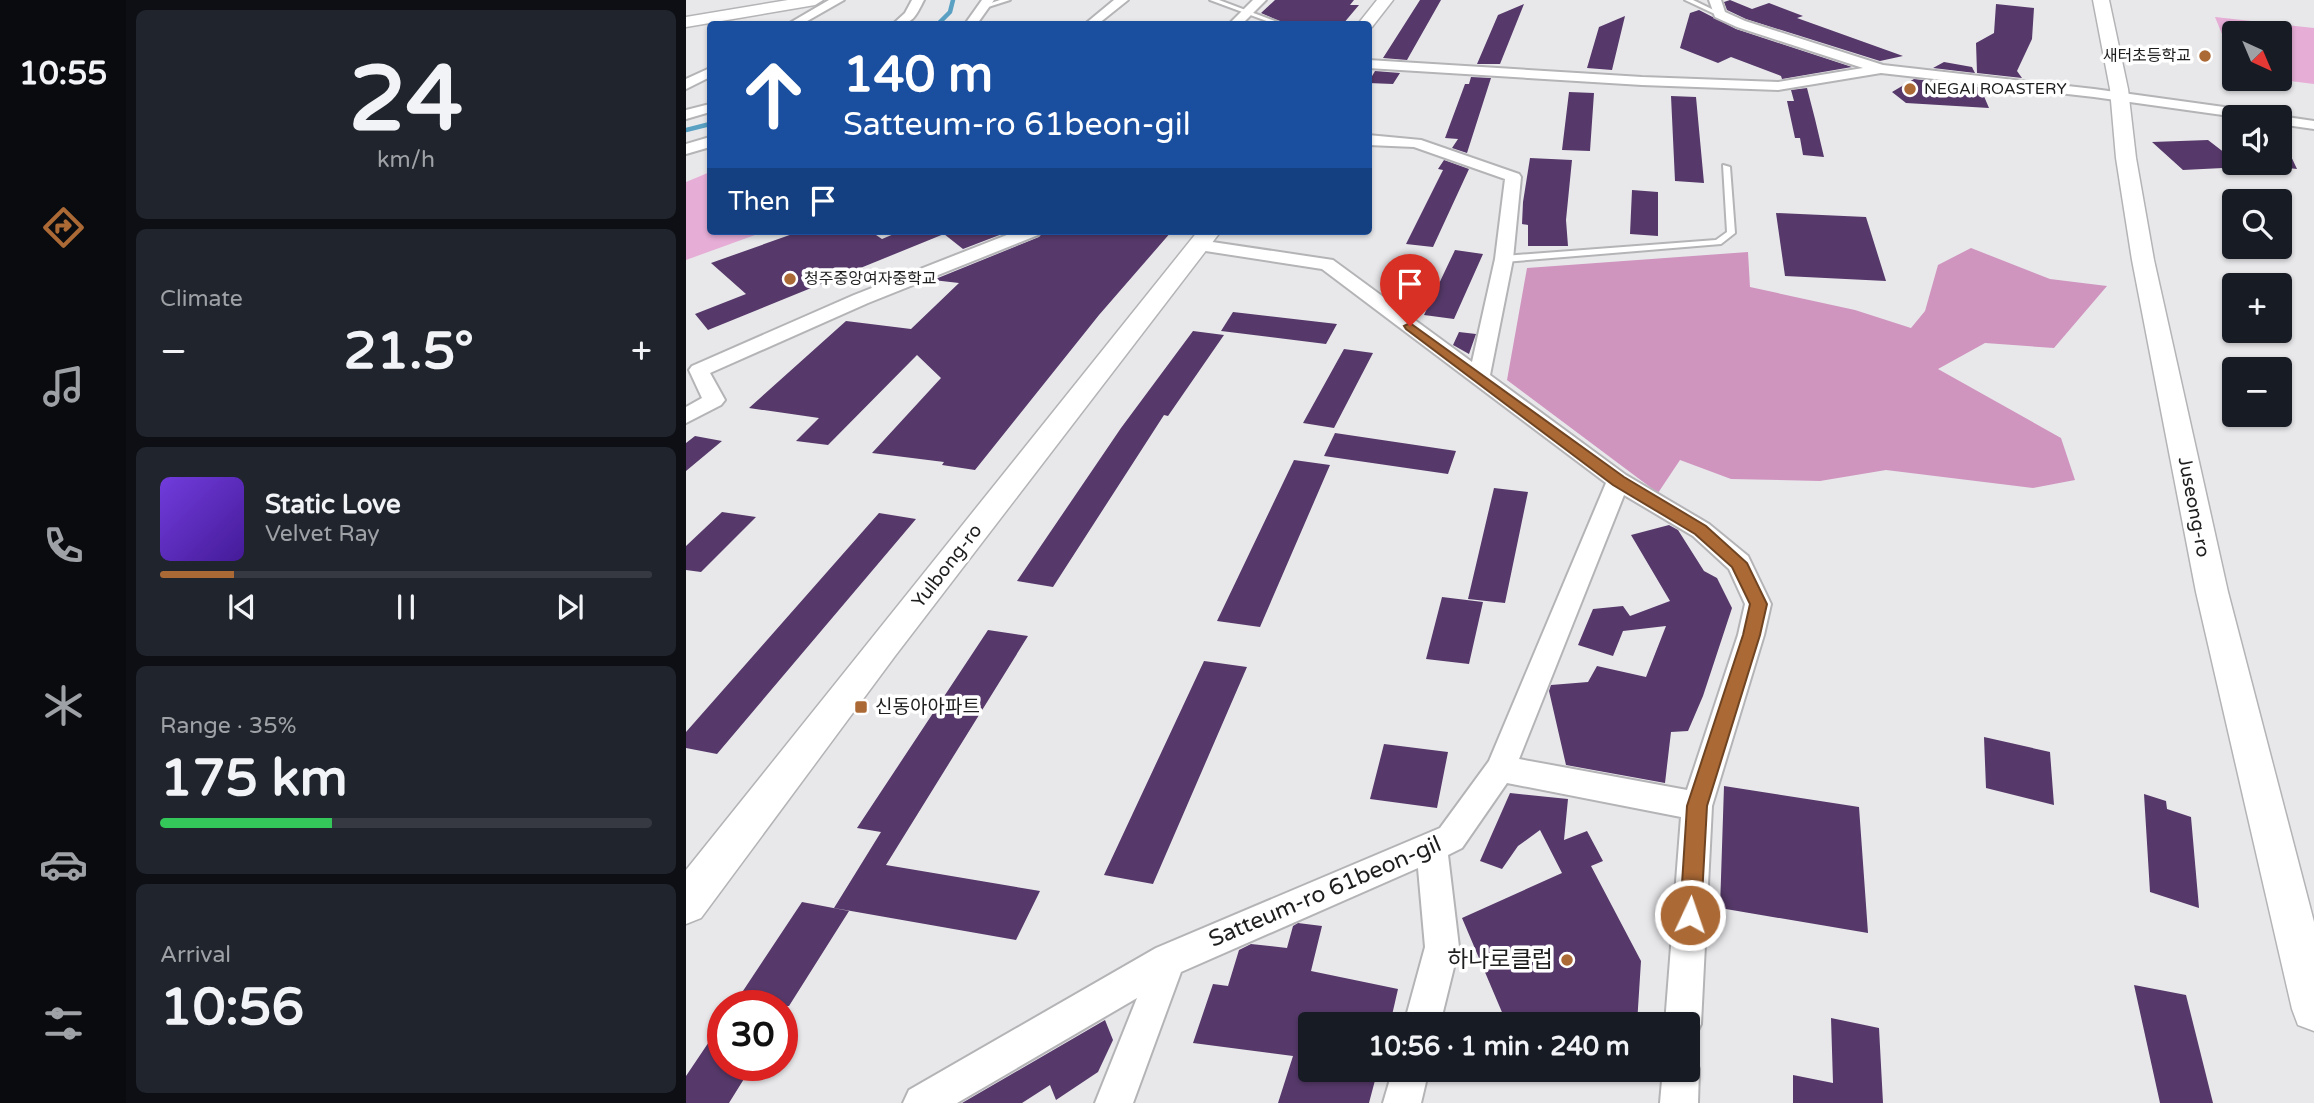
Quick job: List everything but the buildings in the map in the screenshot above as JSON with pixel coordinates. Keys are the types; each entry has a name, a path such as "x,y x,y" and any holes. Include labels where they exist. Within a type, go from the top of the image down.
{"street":[{"path":"686,22 814,0"},
{"path":"800,21 838,0"},
{"path":"902,21 918,0"},
{"path":"1095,21 1122,0"},
{"path":"1238,21 1260,0"},
{"path":"1368,21 1385,0"},
{"path":"1715,0 1719,14 1741,24 1881,69 2222,111"},
{"name":"Juseong-ro","path":"2101,0 2119,96 2143,260 2212,592 2314,1009"},
{"path":"973,21 987,3"},
{"path":"1372,64 1642,81 1778,86 1881,69"},
{"path":"686,85 707,74"},
{"path":"686,96 707,109"},
{"path":"686,115 707,109"},
{"path":"2292,122 2314,125"},
{"path":"1372,139 1416,143 1513,177 1504,259 1479,377"},
{"path":"686,149 707,143"},
{"path":"686,416 713,400 699,370 861,299 1022,235"},
{"path":"1205,238 1327,264 1618,481 1701,530 1739,563 1758,604 1751,635 1697,806 1685,1012"},
{"name":"Yulbong-ro","path":"686,904 883,646 1205,238"},
{"name":"Satteum-ro 61beon-gil","path":"922,1103 1168,960 1451,838 1500,769 1618,481"},
{"path":"1500,769 1697,806"},
{"path":"1425,1012 1442,947 1431,846"},
{"path":"1114,1103 1168,960"},
{"path":"1402,1103 1408,1082"},
{"path":"1679,1103 1680,1082"}],"lane":[{"path":"987,3 1007,0"},
{"path":"1213,0 1270,21"},
{"path":"1688,0 1719,14"},
{"path":"1504,259 1718,242 1731,233 1726,167"}],"shaded area":[{"path":"2215,17 2251,21 2222,21 2222,34"},
{"path":"2292,26 2314,28 2314,84 2292,81"},
{"path":"707,173 707,235 755,235 686,260 686,182"},
{"path":"1971,248 2050,279 2107,286 2054,348 1985,343 1938,369 2061,438 2075,480 2033,488 1886,470 1820,481 1731,479 1680,460 1658,493 1507,380 1527,268 1748,252 1750,287 1855,310 1911,328 1925,311 1938,265"}],"waterway":[{"path":"941,21 950,12 953,0"},
{"path":"686,130 707,125"}],"place":[{"name":"새터초등학교","path":"2205,56"},
{"name":"NEGAI ROASTERY","path":"1910,89"},
{"name":"청주중앙여자중학교","path":"790,279"},
{"name":"신동아아파트","path":"861,707"},
{"name":"하나로클럽","path":"1567,960"}],"route":[{"path":"1410,326 1618,481 1701,530 1739,563 1758,604 1751,635 1697,806 1690,915"}]}
